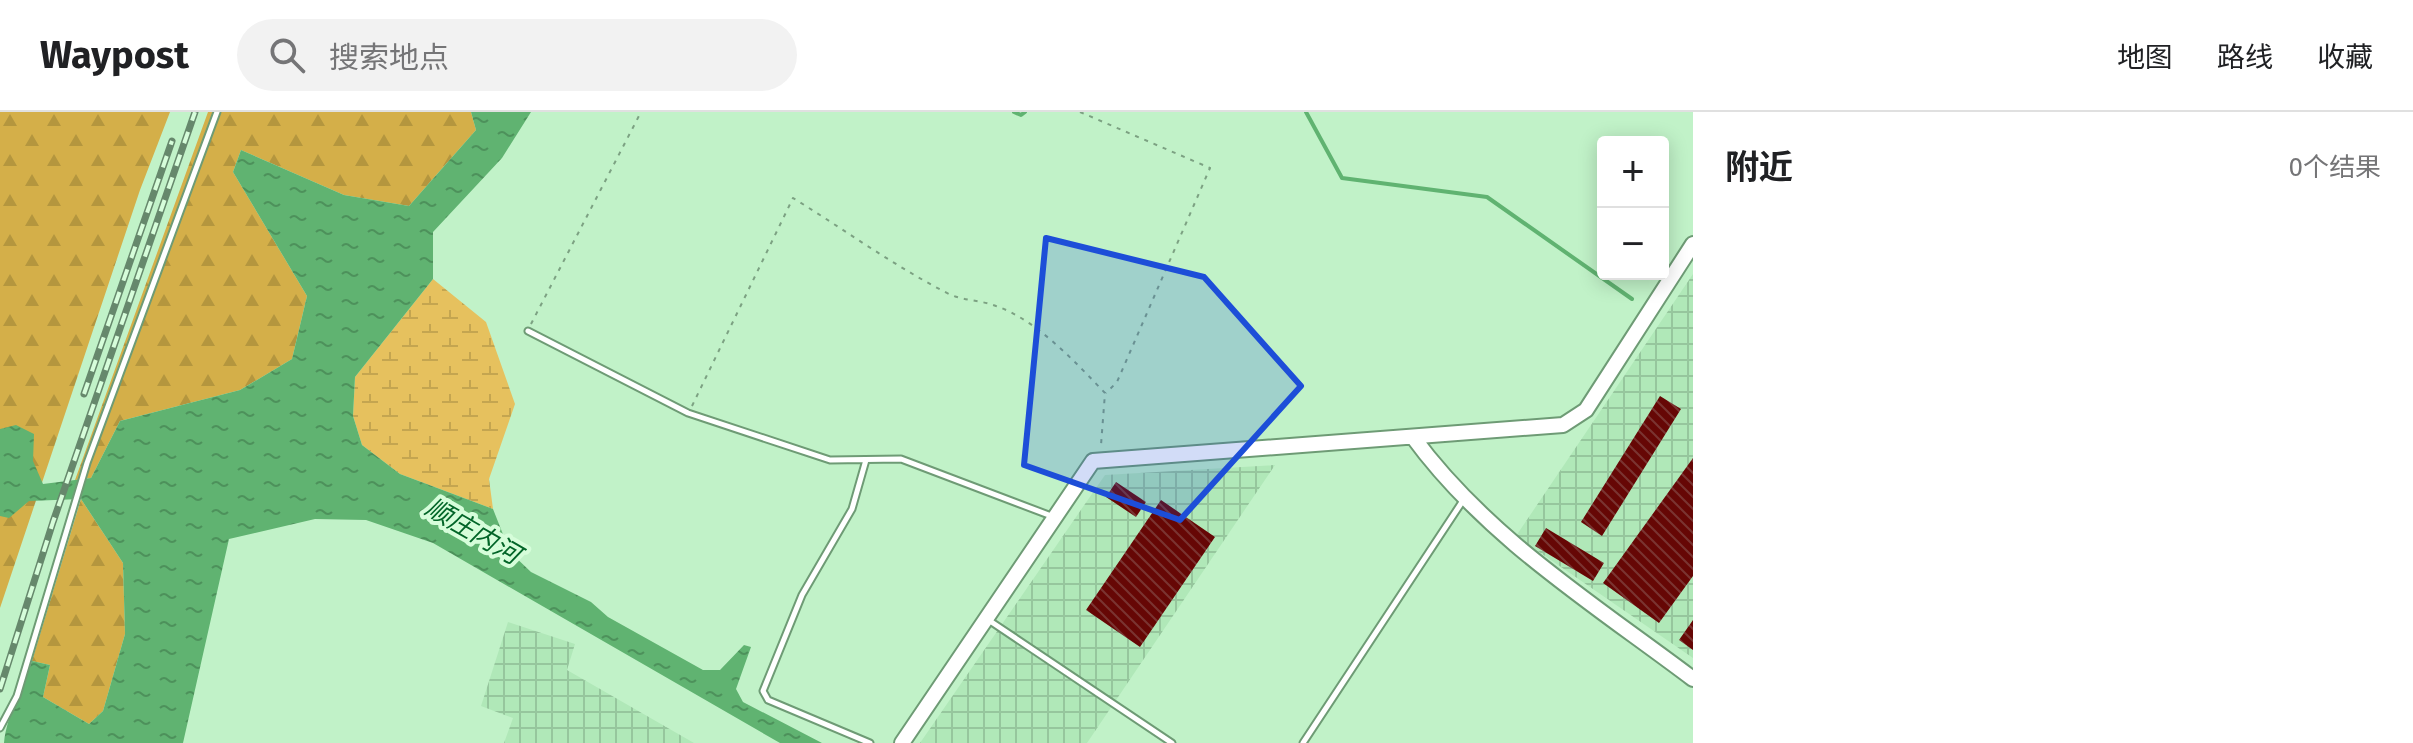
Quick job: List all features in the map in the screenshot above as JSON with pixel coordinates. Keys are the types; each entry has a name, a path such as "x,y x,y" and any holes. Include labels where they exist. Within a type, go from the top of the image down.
{"street":[{"path":"902,743 1093,461 1563,425 1586,410 1693,244"},
{"path":"1413,437 1436,469 1494,529 1693,679"}],"lane":[{"path":"0,728 17,696 87,463 217,112"},
{"path":"528,331 688,413 830,460 901,459 1055,518"},
{"path":"866,459 852,509 802,595 763,691 768,700 870,743"},
{"path":"1303,743 1464,498"},
{"path":"987,618 1172,743"}],"path":[{"path":"528,331 641,112"},
{"path":"1080,112 1210,168 1117,382 1105,393 1102,443 1093,461"},
{"path":"688,413 793,198 848,231 872,251 953,296 998,306 1059,346 1105,393"}],"highlighted area":[{"path":"1046,238 1204,277 1301,386 1180,520 1024,465"}],"shaded area":[{"path":"1693,274 1693,658 1516,536"},
{"path":"1275,465 1087,743 920,743 1105,475"},
{"path":"508,622 575,644 567,670 694,743 504,743 513,718 481,706"}],"green space":[{"path":"0,112 170,112 140,190 0,608"},
{"path":"208,112 471,112 476,130 409,206 344,195 241,150 233,172 307,296 292,359 240,390 120,421 91,478 75,480"},
{"path":"433,279 486,322 515,404 489,479 493,509 400,474 362,445 353,416 355,377"},
{"path":"81,499 123,563 125,634 103,711 89,724 43,697 50,665 32,661"}],"water":[{"name":"顺庄内河","path":"471,112 531,112 502,158 433,232 433,279 355,377 353,416 362,445 400,474 493,509 510,552 531,572 591,602 608,617 703,670 720,670 744,645 751,647 736,689 743,702 822,743 780,743 433,543 366,520 315,519 229,539 183,743 4,743 12,712 32,661 50,665 43,697 89,724 103,711 125,634 123,563 81,499 29,501 9,518 0,516 0,429 16,425 34,434 33,461 43,484 91,478 120,421 240,390 292,359 307,296 233,172 241,150 344,195 409,206 476,130"}],"building":[{"path":"1660,396 1681,409 1602,536 1581,522"},
{"path":"1693,458 1693,576 1659,623 1603,583"},
{"path":"1116,482 1146,502 1136,517 1106,497"},
{"path":"1161,500 1215,537 1140,647 1086,610"},
{"path":"1546,528 1604,563 1593,581 1535,546"},
{"path":"1693,620 1693,650 1679,640"}],"waterway":[{"path":"1014,112 1021,115 1025,112"},
{"path":"1306,112 1342,178 1487,197 1632,299"}],"railway":[{"path":"0,689 53,522 195,112"},
{"path":"84,394 172,141"}]}
